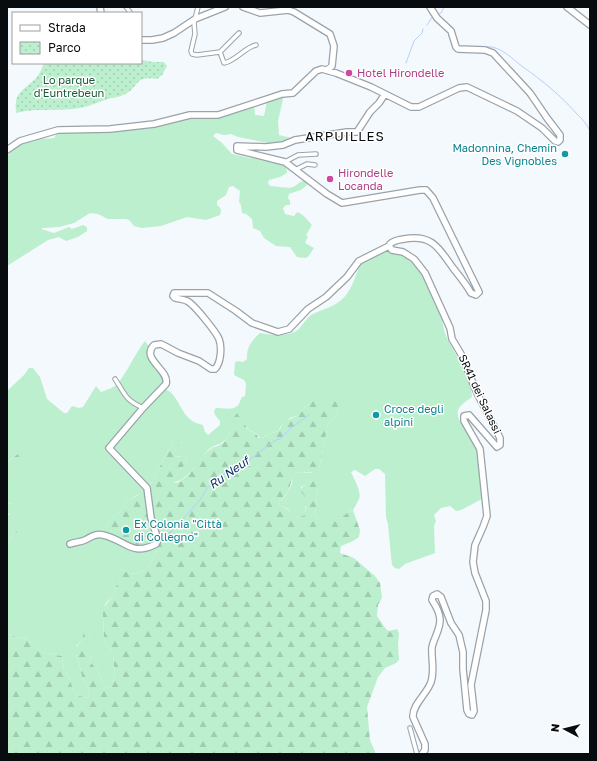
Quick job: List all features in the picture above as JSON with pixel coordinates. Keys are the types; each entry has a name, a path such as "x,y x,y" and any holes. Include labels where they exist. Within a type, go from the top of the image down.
{"street":[{"path":"126,7 130,12"},
{"path":"198,7 195,19 194,40 191,51 192,54 197,55 220,52 239,33"},
{"path":"142,40 152,40 168,36 195,19 225,7"},
{"path":"242,7 260,13 294,10 330,34 334,46 332,66 327,70"},
{"path":"7,150 20,141 58,130 110,129 154,124 190,115 218,115 282,94 293,93 316,71 322,69 371,87 412,107 426,105 459,88 467,87 517,111 542,128 555,141 558,142 561,137 530,93 493,53 485,50 458,49 450,32 436,17 430,7"},
{"path":"567,7 590,24"},
{"path":"220,52 224,62 229,62 249,47 256,45"},
{"path":"70,544 85,540 92,535 102,534 135,549 142,550 156,544 158,537 151,518 147,488 109,448 143,408 166,384 166,375 153,360 150,353 151,348 154,345 161,344 178,353 199,361 212,369 215,369 218,366 220,345 217,335 194,306 188,301 174,298 174,292 208,293 252,323 281,332 289,329 308,309 326,297 347,277 359,261 389,246 391,242 395,240 418,238 428,240 436,246 467,285 471,293 475,295 478,293 479,289 470,276 433,198 426,190 342,203 326,193 285,162 237,150 237,146 266,147 283,145 295,140 357,132 370,112 385,94"},
{"path":"285,162 298,155 316,154"},
{"path":"296,170 307,164 315,165"},
{"name":"SR41 dei Salassi","path":"389,246 392,250 403,252 414,259 425,273 450,328 452,339 462,354 477,392 500,438 500,445 497,447 469,415 464,416 464,421 480,449 487,516 484,527 475,545 472,562 486,601 486,610 471,685 474,711 472,715 469,714 467,710 463,652 459,635 451,623 440,597 437,594 433,596 432,600 437,608 440,620 432,647 434,669 431,682 413,710 413,717 426,744 425,750 422,754"},
{"path":"115,379 124,395 133,403 143,408"},
{"path":"410,728 416,754"}],"green space":[{"name":"Lo parque d'Euntrebeun","path":"142,60 164,62 167,66 162,75 157,79 144,79 137,83 128,92 120,96 87,106 65,110 23,111 16,113 16,101 18,96 40,72 44,64 142,64"},
{"path":"284,95 278,121 279,135 295,139 273,144 238,137 231,134 224,135 216,133 213,136 232,154 250,158 258,157 286,165 287,173 269,180 268,183 270,186 291,188 302,181 308,182 303,189 289,194 288,198 290,205 286,205 283,208 285,214 294,216 297,212 304,216 312,225 306,235 308,237 305,243 314,248 308,257 297,257 290,247 276,246 264,238 260,231 253,228 252,219 246,214 242,213 239,202 240,191 233,186 229,187 226,195 217,201 217,205 221,209 220,215 206,220 187,217 161,226 142,228 134,226 129,220 126,219 108,219 98,214 90,213 74,223 59,227 43,228 41,229 54,233 69,227 72,229 83,225 87,227 87,231 78,237 66,241 59,237 48,240 7,266 7,157 13,150 24,142 54,138 56,132 89,131 193,116 205,117 254,104 255,115 264,116 267,101"},
{"path":"385,249 408,256 418,267 439,308 446,336 466,373 472,397 460,406 458,414 461,424 474,442 478,452 482,499 461,510 456,511 450,506 441,508 434,515 436,521 434,526 435,553 405,564 399,569 392,565 386,517 385,474 379,469 375,469 365,476 355,470 351,472 359,489 360,496 353,510 349,511 340,519 317,519 315,516 318,487 311,481 301,487 307,500 305,515 298,518 286,508 279,505 280,501 286,495 292,484 293,476 296,473 312,473 319,469 328,424 336,415 338,407 323,401 310,402 299,415 290,418 280,427 279,431 268,434 261,439 257,434 249,430 243,420 230,429 224,441 207,451 188,475 179,481 174,482 176,475 185,464 187,458 180,456 174,457 174,453 178,446 173,441 149,488 127,501 121,511 112,518 108,524 98,530 97,534 157,546 157,549 148,567 140,573 129,573 117,567 109,574 117,584 113,596 105,604 103,616 104,639 107,646 113,652 115,675 112,686 109,688 105,687 100,675 91,662 90,637 88,630 82,641 76,646 76,655 82,677 89,690 88,698 80,696 74,692 69,677 64,670 62,656 46,653 39,650 27,639 12,636 7,633 7,545 15,532 22,536 11,527 7,526 7,515 9,515 12,503 7,504 7,473 9,472 18,454 7,462 7,391 24,375 29,368 33,368 40,377 47,399 64,413 67,413 72,406 79,408 83,407 96,386 101,392 116,385 145,341 166,372 169,379 167,390 174,395 184,413 191,420 203,425 205,432 208,435 220,425 220,421 215,415 214,411 216,408 235,408 239,404 242,397 245,396 246,384 244,380 234,375 235,362 243,362 247,359 252,341 260,333 275,335 295,332 311,315 340,301 348,292 361,262"},
{"path":"318,396 322,397 323,401 326,402 334,399 338,403 336,415 328,424 319,469 316,473 297,473 279,505 284,507 296,517 305,515 306,500 300,491 302,487 310,481 315,480 318,483 315,516 317,519 325,517 340,519 349,511 353,510 360,530 359,537 341,546 340,553 354,558 375,576 380,583 382,598 378,605 377,616 386,629 389,631 397,629 399,633 399,660 385,668 378,677 367,707 370,740 376,754 7,754 7,633 12,636 27,639 39,650 46,653 62,656 64,670 69,677 74,692 80,696 88,698 89,690 82,677 79,662 74,649 82,641 84,630 88,630 90,637 91,662 100,675 105,687 109,688 112,686 115,675 113,652 107,646 104,639 103,608 113,596 117,584 109,574 113,568 117,567 129,573 140,573 148,567 152,561 157,550 157,546 142,551 135,550 97,534 98,530 108,524 112,518 121,511 127,501 138,495 145,488 149,488 174,439 178,438 179,445 174,453 174,457 184,456 187,458 185,464 176,475 174,482 176,483 181,481 190,473 209,450 225,441 232,421 236,414 240,411 247,428 255,433 259,438 263,438 268,434 279,431 285,422 298,415 309,404 308,399"},
{"path":"18,454 22,455 20,461 7,473 7,462"},
{"path":"7,504 16,504 17,508 7,515"},
{"path":"7,526 18,526 27,536 22,536 15,532 7,545"}],"waterway":[{"path":"438,15 444,7"},
{"path":"427,25 433,16"},
{"path":"406,63 414,41 422,33 423,29"},
{"path":"486,47 501,50 558,94 584,122 590,131"},
{"name":"Ru Neuf","path":"161,539 171,532 200,500 207,488 227,472 252,458 274,441 281,438 291,428 309,415"}],"place":[{"name":"Hotel Hirondelle","path":"349,73"},
{"name":"Madonnina, Chemin Des Vignobles","path":"565,154"},
{"name":"Hirondelle Locanda","path":"330,179"},
{"name":"Croce degli alpini","path":"376,415"},
{"name":"Ex Colonia \"Città di Collegno\"","path":"126,530"}],"district":[{"name":"ARPUILLES","path":"345,136"}]}
